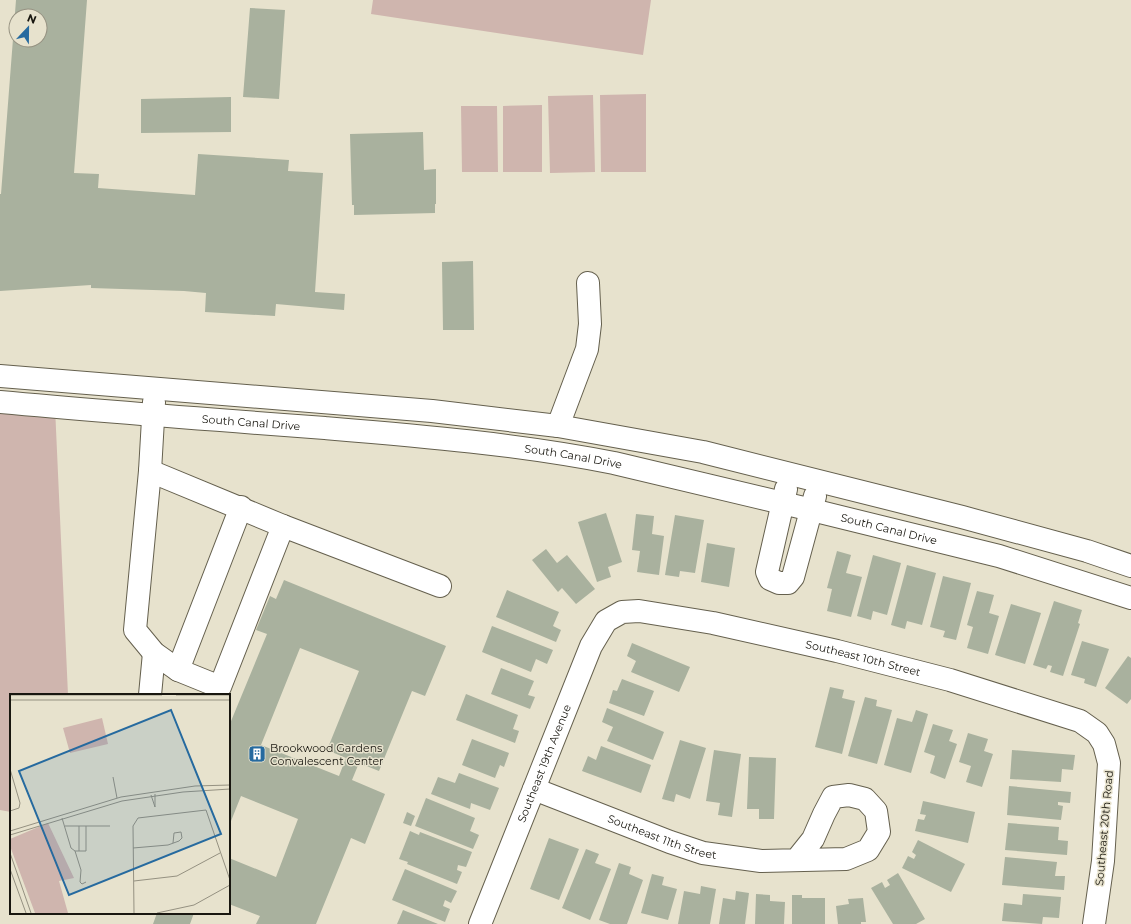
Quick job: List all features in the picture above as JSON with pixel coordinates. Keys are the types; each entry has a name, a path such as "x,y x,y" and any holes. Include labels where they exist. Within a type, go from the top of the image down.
{"street":[{"path":"558,426 587,349 590,324 588,283"},
{"path":"0,376 432,411 558,426 704,452 790,473 1087,551 1131,566"},
{"path":"154,389 150,471 135,630 154,654 178,670 220,687 283,526"},
{"name":"South Canal Drive","path":"0,402 431,437 539,450 614,463 999,556 1131,598"},
{"path":"150,471 241,507 283,526 440,586"},
{"path":"790,473 767,572 770,579 779,583 788,583 793,577 819,481"},
{"path":"178,670 241,507"},
{"name":"Southeast 10th Street","path":"622,612 639,611 713,623 837,651 957,682 1080,721 1097,733"},
{"name":"Southeast 19th Avenue","path":"480,924 591,646 606,620 622,612"},
{"path":"150,694 154,654"},
{"name":"Southeast 20th Road","path":"1094,924 1103,861 1109,763 1104,744 1097,733"},
{"name":"Southeast 11th Street","path":"534,789 670,842 703,853 761,860 797,860"}],"shaded area":[{"path":"373,0 651,0 643,55 371,14"},
{"path":"646,94 646,172 601,172 600,95"},
{"path":"593,95 595,172 550,173 548,96"},
{"path":"542,105 542,172 503,172 503,106"},
{"path":"461,106 497,106 498,172 462,172"},
{"path":"0,407 55,407 68,694 10,694 10,812 0,810"}],"building":[{"path":"16,0 87,0 74,173 99,174 98,188 195,195 198,154 289,160 288,171 323,173 315,292 345,294 344,310 276,304 275,316 205,312 206,293 91,288 91,285 0,291 0,194 12,48 48,48 48,8 15,8"},
{"path":"250,8 285,10 279,99 243,97"},
{"path":"231,97 231,132 141,133 141,99"},
{"path":"423,132 424,170 436,169 435,213 354,215 354,205 352,205 350,134"},
{"path":"473,261 474,330 443,330 442,262"},
{"path":"606,513 622,562 608,567 611,577 597,582 578,522"},
{"path":"636,514 654,516 652,534 664,536 659,575 637,572 640,551 632,550"},
{"path":"675,515 704,520 695,573 680,571 679,577 665,575"},
{"path":"707,543 735,548 729,587 701,582"},
{"path":"546,549 557,563 567,555 595,589 576,604 562,588 558,592 532,560"},
{"path":"837,551 851,555 846,573 862,577 851,617 827,611 832,589 827,588"},
{"path":"873,555 901,563 887,615 873,611 871,620 857,616"},
{"path":"907,565 936,573 922,625 907,621 905,629 891,625"},
{"path":"943,576 971,583 956,640 943,637 945,631 930,627"},
{"name":"Brookwood Gardens Convalescent Center","path":"284,580 446,646 425,696 412,691 379,771 359,763 352,780 385,794 365,844 351,838 316,924 256,924 260,916 230,904 230,858 276,877 298,819 241,796 230,824 230,724 267,634 256,630 270,596 276,599","holes":["300,648 359,671 327,750 346,758 339,776 261,745"]},
{"path":"507,590 559,612 553,626 561,630 556,642 496,617"},
{"path":"977,591 994,595 989,613 999,616 988,654 967,648 973,627 967,625"},
{"path":"1054,601 1082,610 1078,623 1080,624 1063,676 1050,672 1052,666 1048,665 1046,669 1033,665"},
{"path":"1011,604 1041,613 1025,664 995,655"},
{"path":"492,626 553,650 547,664 536,659 531,672 482,652"},
{"path":"1082,641 1109,649 1096,687 1084,683 1085,679 1071,675"},
{"path":"632,643 690,667 679,692 631,672 636,661 627,656"},
{"path":"1128,656 1131,658 1131,699 1127,704 1105,688"},
{"path":"501,668 534,681 528,695 535,697 530,709 491,694"},
{"path":"622,679 654,691 644,716 609,703 613,690 617,691"},
{"path":"830,687 844,690 842,698 855,701 842,754 815,747"},
{"path":"466,694 518,715 513,729 519,731 515,743 456,720"},
{"path":"865,697 877,700 876,706 892,710 877,764 848,756"},
{"path":"607,708 664,732 653,760 607,741 613,727 602,722"},
{"path":"916,710 928,714 911,773 884,765 897,718 912,722"},
{"path":"933,724 953,730 949,741 957,744 945,779 930,773 935,756 924,752"},
{"path":"968,733 988,739 984,751 993,754 982,787 966,782 971,766 959,762"},
{"path":"472,739 509,753 504,767 500,765 495,778 462,765"},
{"path":"680,740 706,748 690,799 676,794 674,802 662,799"},
{"path":"601,746 651,765 641,793 582,771 588,756 596,760"},
{"path":"714,750 741,754 732,817 718,815 720,803 706,801"},
{"path":"1012,750 1075,755 1073,770 1062,769 1061,782 1010,779"},
{"path":"749,757 776,758 774,819 759,819 759,809 747,809"},
{"path":"459,773 499,788 490,810 471,803 470,809 431,794 438,777 455,783"},
{"path":"1009,786 1071,792 1070,803 1058,802 1058,805 1063,806 1061,820 1007,815"},
{"path":"426,798 475,818 470,831 479,835 473,849 415,826"},
{"path":"923,801 975,812 968,843 915,831 918,819 924,820 926,815 920,814"},
{"path":"407,812 415,816 411,826 403,823"},
{"path":"1008,823 1059,827 1058,840 1068,841 1067,855 1005,850"},
{"path":"410,831 419,835 420,832 472,852 466,867 458,865 457,870 462,872 457,884 407,864 408,862 399,859"},
{"path":"549,838 579,849 559,900 530,889"},
{"path":"918,840 965,864 951,892 902,868 908,856 914,859 916,855 912,852"},
{"path":"586,849 599,854 595,863 611,869 590,920 562,908"},
{"path":"1005,857 1057,862 1055,876 1065,876 1064,890 1002,885"},
{"path":"619,863 631,867 629,874 643,880 627,924 610,924 599,920"},
{"path":"405,869 457,891 451,903 445,900 443,906 450,909 445,922 392,900"},
{"path":"898,873 925,919 916,924 893,924 871,888 882,882 885,888 890,885 887,880"},
{"path":"652,874 664,877 662,885 677,889 668,920 641,913"},
{"path":"701,886 716,889 710,924 678,924 684,891 700,894"},
{"path":"736,891 749,893 745,924 719,924 723,898 735,900"},
{"path":"756,894 770,895 770,901 785,902 784,924 755,924"},
{"path":"1023,894 1061,897 1059,918 1043,917 1042,924 1002,921 1004,903 1022,905"},
{"path":"792,895 802,895 802,898 825,898 825,924 792,924"},
{"path":"863,898 866,922 861,922 861,924 838,924 836,906 849,904 848,899"},
{"path":"403,910 438,924 397,924"},
{"path":"157,914 194,914 190,924 153,924"}],"place":[{"name":"Brookwood Gardens Convalescent Center","path":"257,754"}]}
